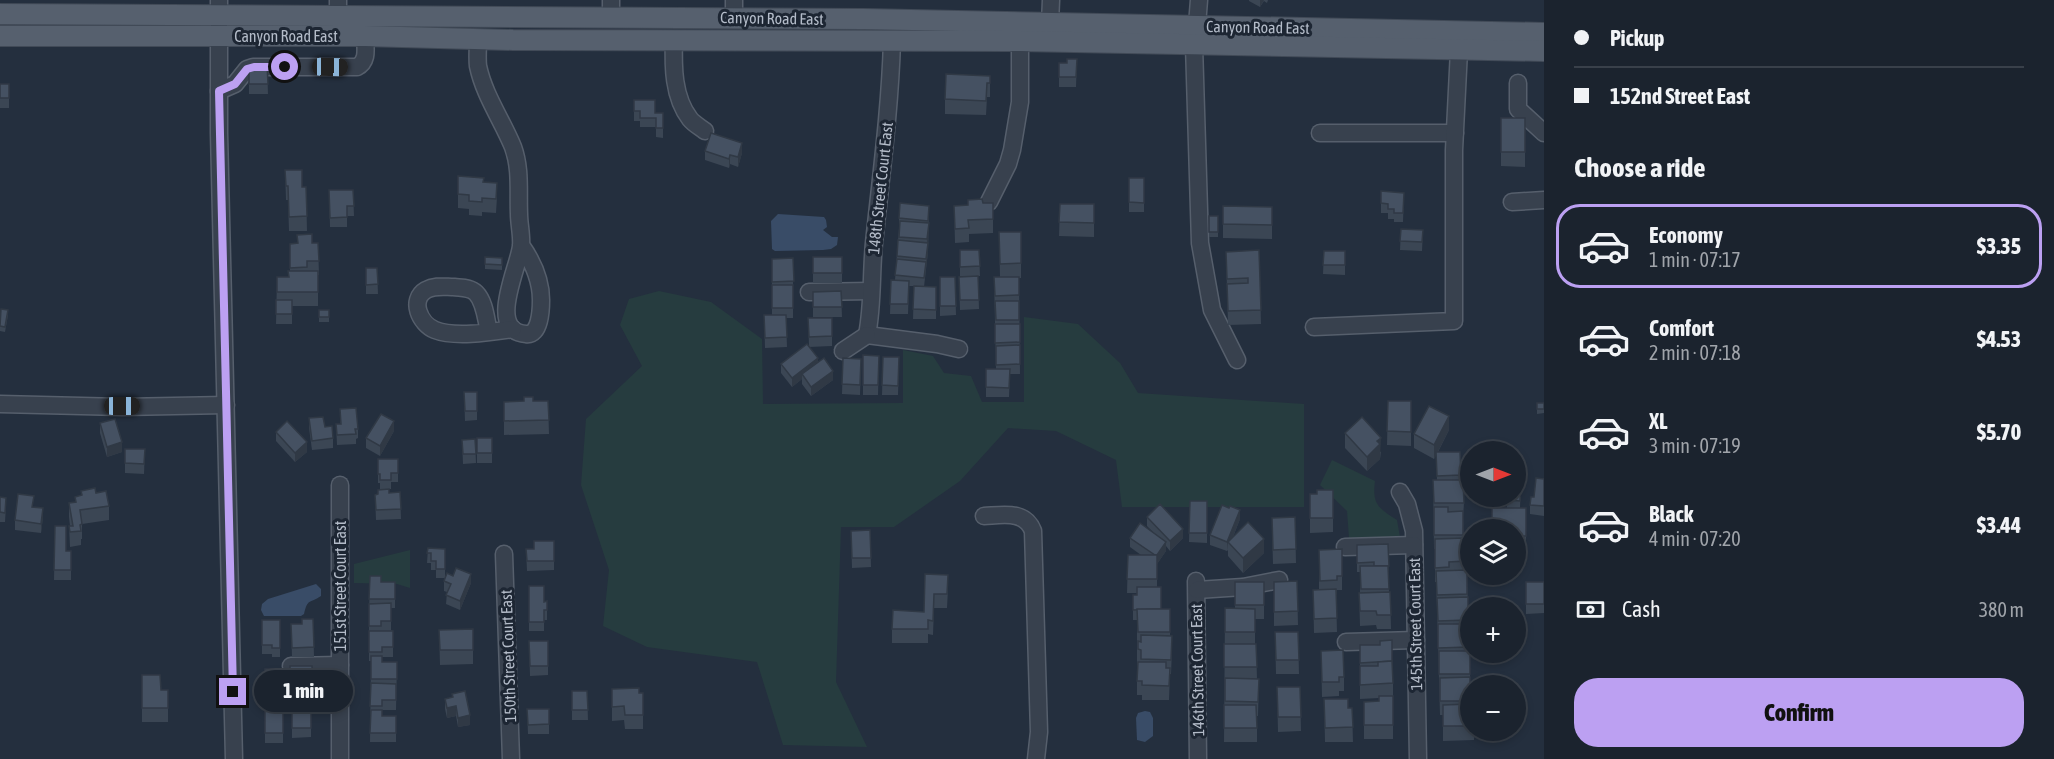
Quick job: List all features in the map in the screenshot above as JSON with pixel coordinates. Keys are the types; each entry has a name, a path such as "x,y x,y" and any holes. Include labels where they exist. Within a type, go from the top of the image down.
{"main road":[{"name":"Canyon Road East","path":"0,14 218,7 734,9 864,19 1050,22 1195,35 1459,50 1544,51"},
{"path":"781,41 784,32 864,19"},
{"name":"Canyon Road East","path":"0,36 1020,41 1195,35 1544,33"}],"street":[{"path":"1050,22 1051,0"},
{"path":"1199,0 1195,35 1200,243 1212,310 1237,360"},
{"path":"218,7 234,759"},
{"path":"219,91 235,84 247,69 254,67 357,67 363,64 365,59 364,36"},
{"path":"478,39 478,66 487,93 518,164 521,245 506,309 508,321 513,329"},
{"path":"674,40 675,83 682,105 691,120 705,131"},
{"name":"148th Street Court East","path":"867,335 891,81 892,41"},
{"path":"989,202 1008,164 1020,102 1020,41"},
{"path":"1314,327 1454,321 1453,229 1459,50"},
{"path":"1518,83 1518,109 1544,133"},
{"path":"1320,133 1455,133"},
{"path":"1512,202 1544,200"},
{"path":"489,332 513,329 524,334 531,334 540,316 541,295 538,275 521,245"},
{"path":"808,292 871,291"},
{"path":"843,351 867,335 959,349"},
{"path":"0,404 226,405"},
{"name":"151st Street Court East","path":"340,484 340,759"},
{"name":"145th Street Court East","path":"1400,492 1407,504 1414,531 1418,759"},
{"path":"984,516 1016,514 1024,518 1033,531 1039,732 1036,759"},
{"path":"1344,548 1414,545"},
{"name":"150th Street Court East","path":"504,554 511,759"},
{"name":"146th Street Court East","path":"1198,759 1196,586 1243,587 1279,580"},
{"path":"1346,642 1416,639"},
{"path":"291,666 340,665"}],"green space":[{"path":"659,291 711,302 762,339 763,404 903,403 903,350 933,356 944,373 971,376 982,402 1024,402 1024,317 1078,324 1120,363 1138,393 1304,404 1304,507 1122,507 1116,460 1056,431 1008,428 960,481 894,527 841,527 836,682 867,747 783,745 757,662 647,647 603,626 609,570 581,485 586,419 642,366 620,325 629,299"},
{"path":"1332,460 1375,481 1374,495 1378,505 1397,520 1400,537 1349,538 1347,511 1320,485"},
{"path":"410,550 410,588 397,584 354,583 354,564"}],"water":[{"path":"778,214 824,217 827,227 823,230 832,237 838,237 837,245 823,250 775,251 772,249 771,221"},
{"path":"316,584 321,589 321,596 308,603 301,616 264,616 261,610 262,604 268,599"},
{"path":"1150,712 1153,718 1153,736 1145,742 1137,740 1136,718 1138,713"}],"building":[{"path":"1067,59 1077,59 1076,77 1059,77 1059,63 1067,63"},
{"path":"267,64 268,84 249,84 249,65"},
{"path":"946,74 990,76 990,83 987,83 986,101 945,99"},
{"path":"0,84 9,84 9,98 0,98"},
{"path":"634,100 655,100 655,113 663,113 663,128 656,128 656,118 640,118 640,111 634,111"},
{"path":"1501,118 1525,118 1525,152 1501,152"},
{"path":"711,133 742,143 738,157 730,155 729,159 705,151"},
{"path":"285,170 302,170 302,187 306,187 307,216 289,217"},
{"path":"458,176 484,178 483,182 497,183 496,199 482,198 482,202 469,201 469,195 458,194"},
{"path":"1129,178 1144,178 1144,203 1129,202"},
{"path":"329,190 353,190 354,206 347,206 347,217 330,218"},
{"path":"1381,191 1404,193 1403,213 1394,213 1394,209 1388,209 1388,204 1381,203"},
{"path":"982,199 983,203 993,203 993,219 968,220 969,228 955,229 954,206 968,205 968,200"},
{"path":"900,203 929,206 928,221 899,218"},
{"path":"1060,204 1094,204 1094,223 1059,222"},
{"path":"1223,206 1272,207 1272,225 1223,224"},
{"path":"1209,216 1218,216 1218,232 1209,232"},
{"path":"900,221 929,223 927,239 899,237"},
{"path":"1401,229 1423,230 1422,242 1400,241"},
{"path":"999,232 1021,232 1021,263 1000,264"},
{"path":"312,234 312,243 318,243 319,261 307,261 307,267 290,268 290,244 298,243 297,235"},
{"path":"898,240 928,243 926,259 897,256"},
{"path":"960,250 979,250 980,266 960,267"},
{"path":"1259,250 1261,310 1228,311 1227,284 1248,283 1248,278 1227,279 1226,252"},
{"path":"1324,251 1345,251 1345,265 1323,265"},
{"path":"485,257 502,258 502,265 485,264"},
{"path":"813,257 842,257 842,273 813,273"},
{"path":"793,258 794,281 772,282 772,259"},
{"path":"897,259 926,262 924,278 895,275"},
{"path":"366,268 377,268 378,284 366,285"},
{"path":"288,271 318,271 318,292 277,292 277,277 289,277"},
{"path":"978,276 979,300 960,300 959,277"},
{"path":"940,277 955,277 956,306 940,306"},
{"path":"994,277 1019,277 1019,295 995,296"},
{"path":"891,280 909,281 908,304 890,304"},
{"path":"772,285 793,285 793,308 772,308"},
{"path":"914,286 936,287 936,310 913,309"},
{"path":"841,291 842,307 813,307 813,292"},
{"path":"276,300 292,300 292,314 276,314"},
{"path":"995,301 1019,301 1019,320 996,320"},
{"path":"1,309 8,310 5,327 0,326"},
{"path":"319,310 329,310 329,317 319,317"},
{"path":"764,315 786,315 787,337 765,338"},
{"path":"808,318 832,318 832,336 809,337"},
{"path":"995,324 1020,324 1020,342 995,343"},
{"path":"807,344 818,358 792,378 781,364"},
{"path":"1020,345 1020,364 996,365 996,346"},
{"path":"863,355 879,356 878,385 863,385"},
{"path":"883,357 899,357 898,386 882,385"},
{"path":"824,358 833,371 811,387 802,374"},
{"path":"843,358 861,359 860,385 842,384"},
{"path":"986,369 1010,369 1009,388 986,387"},
{"path":"464,392 477,392 477,411 465,411"},
{"path":"524,397 533,397 533,401 548,401 549,420 504,421 504,402 524,401"},
{"path":"1388,401 1411,401 1411,432 1387,431"},
{"path":"1537,403 1544,403 1544,409 1537,409"},
{"path":"1429,406 1449,416 1434,445 1414,434"},
{"path":"356,408 358,429 355,429 356,434 337,435 336,424 341,424 340,409"},
{"path":"381,414 394,421 380,446 366,438"},
{"path":"323,417 325,427 332,426 333,438 312,441 309,418"},
{"path":"1362,417 1381,438 1377,441 1380,444 1367,457 1345,433"},
{"path":"115,419 122,442 107,447 100,423"},
{"path":"287,421 307,442 295,453 276,432"},
{"path":"477,438 492,438 492,453 477,453"},
{"path":"475,439 476,454 463,454 462,440"},
{"path":"125,449 145,449 144,464 125,463"},
{"path":"1436,452 1460,452 1460,475 1437,476"},
{"path":"378,459 398,459 398,473 391,473 391,480 380,480"},
{"path":"1536,478 1544,479 1544,506 1530,505 1531,497 1534,497"},
{"path":"1433,480 1460,480 1460,503 1434,503"},
{"path":"95,488 96,493 106,491 109,506 80,510 81,531 70,532 69,526 73,526 69,503 76,502 75,497 82,495 81,491"},
{"path":"389,489 389,493 400,492 401,509 376,510 375,495 378,494 378,490"},
{"path":"1317,490 1333,490 1333,518 1310,518 1310,494 1317,494"},
{"path":"18,494 34,496 32,507 43,508 41,524 15,520"},
{"path":"0,497 6,498 5,513 0,512"},
{"path":"1190,501 1207,501 1207,533 1189,533"},
{"path":"1160,504 1183,529 1170,541 1147,517"},
{"path":"1222,505 1240,510 1227,542 1210,535"},
{"path":"1434,507 1448,507 1448,512 1463,511 1463,519 1460,519 1460,535 1434,535"},
{"path":"1492,508 1526,508 1526,519 1492,519"},
{"path":"1295,517 1296,549 1273,550 1272,518"},
{"path":"1248,522 1264,539 1243,558 1228,542"},
{"path":"1140,523 1166,542 1157,555 1130,538"},
{"path":"55,526 66,526 66,551 71,551 71,570 54,570"},
{"path":"870,530 871,558 852,558 851,531"},
{"path":"1460,538 1460,561 1449,562 1449,567 1435,568 1435,539"},
{"path":"534,541 554,541 554,561 527,561 526,549 534,549"},
{"path":"1388,544 1389,566 1374,566 1374,562 1357,563 1357,545"},
{"path":"428,548 445,549 445,569 436,569 436,561 431,561 431,553 427,553"},
{"path":"1342,549 1342,576 1337,576 1337,580 1320,581 1319,550"},
{"path":"1128,555 1157,555 1157,579 1127,579"},
{"path":"1360,566 1388,566 1389,589 1361,589"},
{"path":"456,568 471,574 460,601 446,595 451,584 444,581 447,573 453,576"},
{"path":"1460,570 1460,585 1467,585 1467,594 1437,595 1436,571"},
{"path":"925,574 948,575 947,594 934,594 933,621 928,620 928,629 892,629 893,610 924,612"},
{"path":"370,576 381,576 381,582 395,582 395,599 369,599"},
{"path":"1297,581 1298,611 1274,612 1274,582"},
{"path":"1235,582 1264,582 1264,605 1235,605"},
{"path":"1526,582 1544,582 1544,604 1526,604"},
{"path":"529,586 544,586 544,602 547,601 547,610 544,610 544,622 529,622"},
{"path":"1137,587 1161,587 1161,609 1133,610 1133,595 1137,595"},
{"path":"1336,589 1337,618 1314,619 1313,590"},
{"path":"1390,592 1391,615 1377,615 1376,611 1360,611 1359,593"},
{"path":"1460,597 1460,620 1438,621 1437,598"},
{"path":"391,603 391,621 381,621 381,626 369,626 369,604"},
{"path":"1225,608 1255,609 1255,632 1225,632"},
{"path":"1137,609 1170,609 1170,632 1138,632"},
{"path":"302,619 313,619 314,647 292,648 291,624 302,624"},
{"path":"262,620 280,620 280,648 262,645"},
{"path":"1438,624 1460,624 1460,647 1438,648"},
{"path":"473,629 473,650 440,650 439,630"},
{"path":"369,631 393,631 393,647 382,647 382,652 369,652"},
{"path":"1275,632 1298,632 1299,660 1276,660"},
{"path":"1141,635 1172,636 1171,660 1141,659 1138,641 1141,642"},
{"path":"1392,640 1392,661 1360,663 1360,645 1380,645 1380,641"},
{"path":"529,641 548,641 548,666 530,666"},
{"path":"1224,644 1256,644 1257,667 1224,667"},
{"path":"1343,650 1344,677 1339,677 1339,682 1322,682 1321,651"},
{"path":"1439,651 1460,651 1460,663 1470,663 1470,674 1439,674"},
{"path":"371,656 382,656 382,662 397,662 397,679 371,679"},
{"path":"1392,661 1393,683 1360,685 1360,666 1378,666 1378,662"},
{"path":"1138,662 1166,662 1166,668 1170,668 1169,686 1142,685 1142,681 1137,681"},
{"path":"290,666 312,666 313,694 301,694 301,689 290,689"},
{"path":"265,669 278,669 280,691 265,691"},
{"path":"142,675 160,675 161,690 168,690 168,708 142,708"},
{"path":"1460,677 1460,701 1440,701 1440,678"},
{"path":"1225,678 1259,679 1258,702 1225,701"},
{"path":"371,683 396,684 396,700 382,700 382,706 370,706"},
{"path":"1277,687 1300,687 1301,717 1278,717"},
{"path":"639,688 639,693 643,693 643,715 625,715 624,706 612,707 612,689"},
{"path":"465,691 470,715 458,718 456,706 447,708 445,699 453,697 452,694"},
{"path":"572,691 587,691 588,710 572,710"},
{"path":"1379,696 1393,696 1393,725 1364,725 1364,702 1379,701"},
{"path":"1324,699 1348,699 1348,708 1352,708 1353,727 1325,728"},
{"path":"1460,704 1460,726 1443,726 1443,705"},
{"path":"275,705 283,705 283,733 265,733 265,709 275,709"},
{"path":"1224,705 1256,705 1257,728 1224,728"},
{"path":"292,707 311,707 311,728 292,728"},
{"path":"527,709 549,709 549,724 528,725"},
{"path":"371,710 382,710 382,716 396,716 396,733 370,733"}],"route":[{"path":"233,692 219,91 235,84 247,69 285,67"}]}
